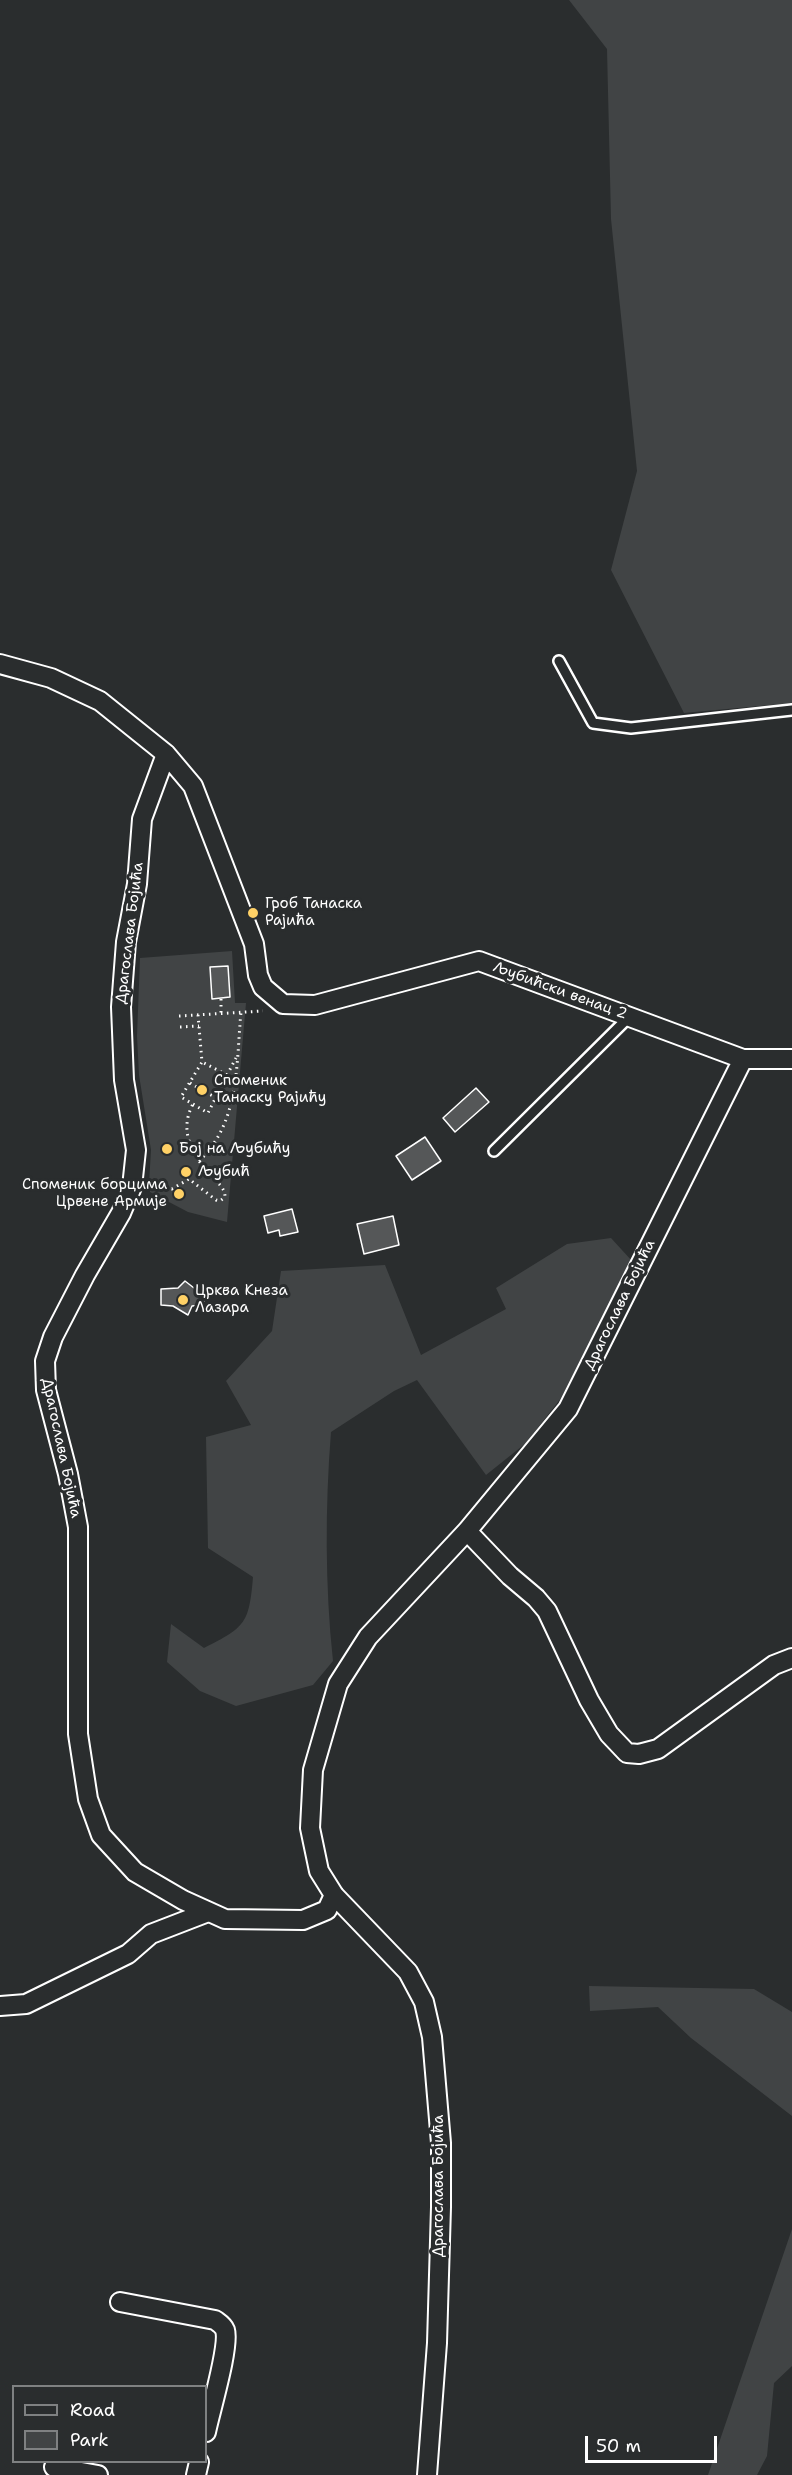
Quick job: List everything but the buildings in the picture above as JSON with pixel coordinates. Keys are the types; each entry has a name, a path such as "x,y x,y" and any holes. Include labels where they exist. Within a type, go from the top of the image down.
{"street":[{"path":"0,664 51,678 100,701 166,754 193,786 254,944 258,975 263,987 283,1004"},
{"name":"Драгослава Бојића","path":"166,754 142,819 136,884 126,942 121,1007 124,1080 136,1150 134,1177 121,1213 53,1337 45,1361 46,1390 68,1474 78,1527 78,1734 88,1799 101,1835 135,1872 225,1919 303,1920 327,1910 334,1895"},
{"name":"Љубићски венац 2","path":"283,1004 315,1005 479,961 743,1059 792,1059"},
{"name":"Драгослава Бојића","path":"427,2475 437,2343 441,2207 441,2143 432,2037 424,2002 408,1972 334,1895 319,1871 310,1828 313,1770 338,1683 368,1637 467,1532 568,1409 743,1059"},
{"path":"467,1532 510,1576 536,1598 546,1611 589,1700 609,1734 627,1753 639,1754 658,1749 774,1665 792,1658"},
{"path":"0,2006 26,2004 128,1954 151,1934 208,1912"},
{"path":"120,2302 215,2320 223,2325 226,2332 224,2354 207,2428"},
{"path":"54,2467 98,2475"}],"lane":[{"path":"559,661 593,723 632,728 792,710"},
{"path":"494,1151 629,1017"}],"path":[{"path":"221,999 222,1014"},
{"path":"179,1016 277,1011 283,1004"},
{"path":"199,1161 215,1143 228,1117 233,1098 241,1012"},
{"path":"198,1015 202,1062 181,1098 208,1113 237,1055"},
{"path":"180,1027 199,1026"},
{"path":"202,1062 227,1074"},
{"path":"190,1083 200,1089"},
{"path":"205,1092 215,1097"},
{"path":"134,1177 169,1189 189,1179 216,1200 222,1200 225,1192 199,1161 186,1130 193,1104"}],"green space":[{"path":"569,0 792,0 792,703 684,713 611,570 637,471 611,219 607,49"},
{"path":"232,951 235,1003 246,1003 227,1222 188,1212 150,1192 151,1150 139,1075 137,1036 140,958"},
{"path":"611,1238 632,1261 561,1398 526,1443 486,1475 417,1380 394,1391 331,1432 327,1546 328,1604 333,1661 313,1685 236,1706 200,1691 167,1662 171,1624 204,1648 229,1635 237,1628 243,1622 250,1605 253,1577 208,1548 206,1437 251,1425 226,1381 272,1331 281,1271 385,1265 421,1355 506,1309 496,1288 567,1244"},
{"path":"589,1986 754,1989 792,2012 792,2116 691,2038 658,2007 590,2011"},
{"path":"792,2229 792,2366 774,2383 767,2456 757,2475 708,2475"}],"place":[{"name":"Гроб Танаска Рајића","path":"253,913"},
{"name":"Споменик Танаску Рајићу","path":"202,1090"},
{"name":"Бој на Љубићу","path":"167,1149"},
{"name":"Љубић","path":"186,1172"},
{"name":"Споменик борцима Црвене Армије","path":"179,1194"},
{"name":"Црква Кнеза Лазара","path":"183,1300"}]}
